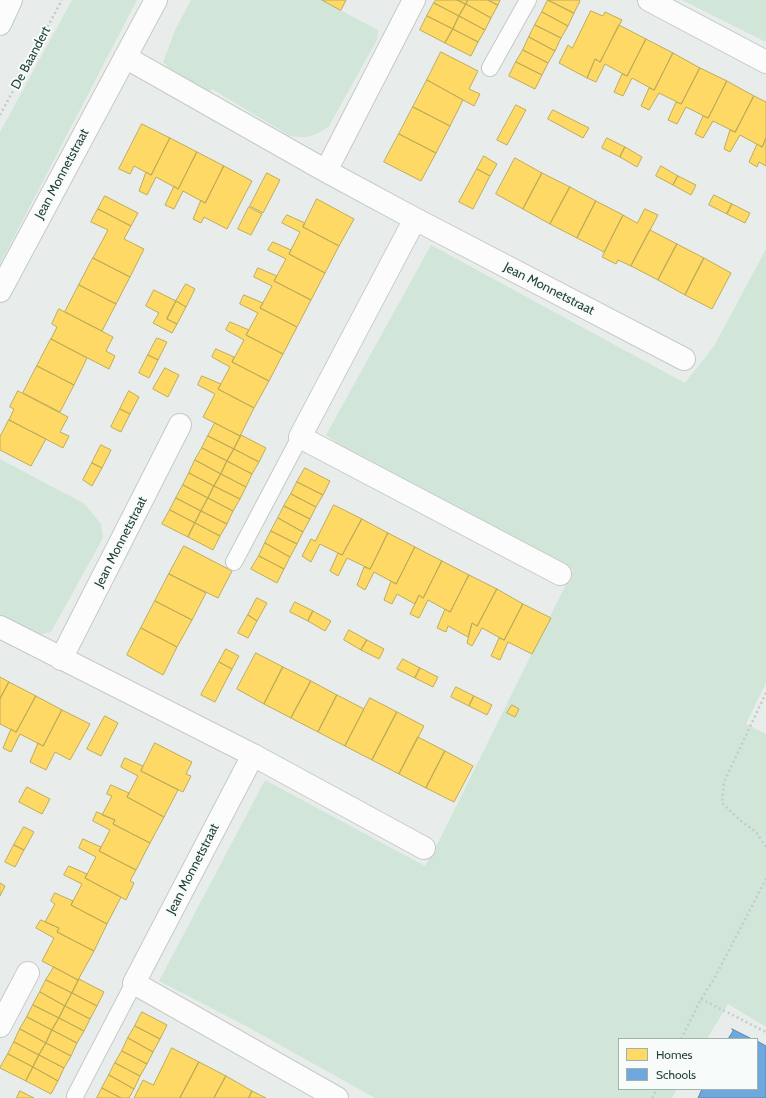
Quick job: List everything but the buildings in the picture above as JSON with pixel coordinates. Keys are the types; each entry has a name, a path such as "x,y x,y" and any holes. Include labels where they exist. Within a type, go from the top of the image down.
{"street":[{"path":"0,24 12,0"},
{"name":"Jean Monnetstraat","path":"0,291 156,0"},
{"path":"326,171 414,0"},
{"path":"649,0 766,62"},
{"name":"Jean Monnetstraat","path":"125,57 326,171 684,359"},
{"path":"415,219 300,437 560,574"},
{"name":"Jean Monnetstraat","path":"61,658 180,425"},
{"path":"0,627 253,755 424,848"},
{"name":"Jean Monnetstraat","path":"134,983 253,755"},
{"path":"0,1026 28,973"},
{"path":"134,983 337,1098"}],"lane":[{"path":"490,68 528,0"},
{"path":"234,562 300,437"},
{"name":"Jean Monnetstraat","path":"75,1096 134,983"}],"path":[{"name":"De Baandert","path":"0,115 62,0"},
{"path":"766,693 724,782 722,803 741,821 756,832 766,847"},
{"path":"682,1038 766,879"},
{"path":"701,999 766,1032"}],"green space":[{"path":"72,0 137,0 0,264 0,132"},
{"path":"191,0 321,0 378,30 377,40 329,126 311,136 290,136 212,89 207,94 171,70 163,62 175,30"},
{"path":"682,0 766,0 766,42"},
{"path":"431,245 685,383 714,346 766,249 766,683 746,724 766,734 766,1027 728,1004 708,1038 618,1038 618,1090 676,1090 672,1098 375,1098 246,1026 159,981 265,780 425,866 440,839 573,570 352,454 326,435"},
{"path":"0,459 85,504 101,524 103,538 51,632 37,635 9,623 0,615"}]}
